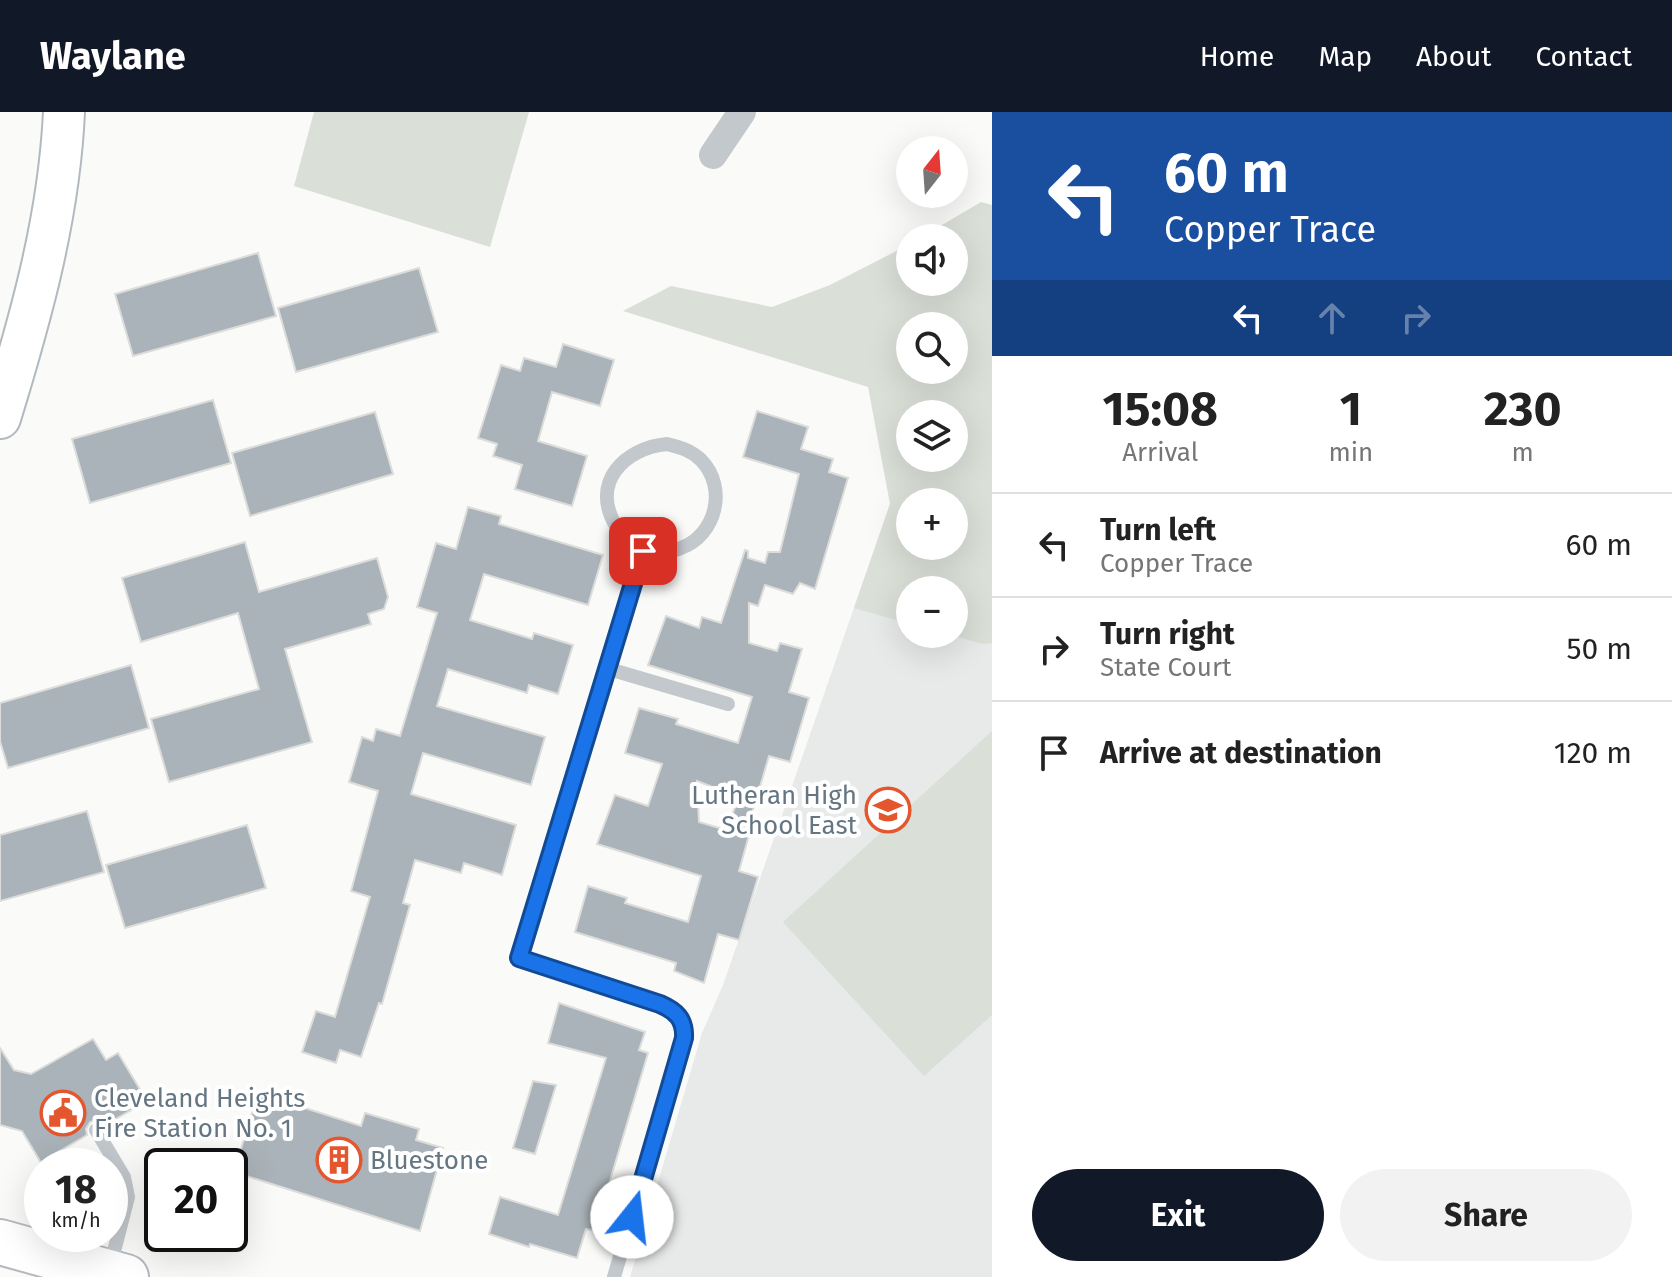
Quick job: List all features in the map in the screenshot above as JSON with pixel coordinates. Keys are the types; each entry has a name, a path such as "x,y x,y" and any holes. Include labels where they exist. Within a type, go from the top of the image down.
{"main road":[{"path":"0,1242 117,1274"}],"street":[{"path":"0,418 33,308 51,232 64,112"},
{"path":"713,155 742,112"}],"lane":[{"path":"667,444 685,449 700,459 711,474 716,492 715,510 708,528 695,541 678,550 643,551 616,527 609,511 608,494 612,478 620,463 633,452 648,446 667,444"},
{"path":"614,1277 685,1028 673,1010 660,1004 519,958 643,551"},
{"path":"609,669 728,704"},
{"path":"96,1130 124,1177 128,1197 117,1274"}],"shaded area":[{"path":"314,112 529,112 490,247 294,186"},
{"path":"981,202 992,205 992,643 968,640 968,576 896,576 896,620 854,608 890,504 868,387 623,311 671,286 772,307 830,285 896,251 896,296 968,296 968,224 944,224"},
{"name":"Lutheran High School East","path":"890,504 896,517 896,560 968,560 968,542 992,535 992,1277 630,1277 702,1033 723,985"},
{"path":"992,731 992,1015 924,1076 783,922"}],"building":[{"path":"258,253 276,316 133,356 115,294"},
{"path":"419,268 438,332 296,372 278,308"},
{"path":"563,344 614,360 600,406 552,392 538,441 587,456 572,506 515,489 522,465 493,456 497,444 478,438 501,365 520,371 524,358 556,367"},
{"path":"213,400 231,463 90,503 72,439"},
{"path":"757,411 808,427 801,449 833,459 829,472 848,478 815,589 800,583 793,594 765,585 758,606 749,603 749,643 777,651 780,643 802,649 789,692 809,698 790,762 769,756 748,827 751,828 739,871 758,877 739,940 718,934 704,983 674,971 676,963 575,932 588,886 627,898 625,903 688,922 701,876 597,844 615,795 648,806 662,764 625,753 639,708 678,719 676,724 738,743 752,697 648,665 666,616 699,628 702,617 721,623 745,550 748,551 748,558 765,563 768,552 780,552 799,474 743,457","holes":["697,781 739,797 726,830 699,822"]},
{"path":"375,412 393,474 250,516 232,453"},
{"path":"468,507 501,516 499,524 603,555 588,605 484,574 470,620 532,639 534,633 573,645 558,694 529,685 527,693 448,669 437,706 545,737 531,785 423,753 411,794 516,825 502,875 464,863 461,873 415,860 403,903 410,905 382,1004 379,1003 361,1057 340,1050 336,1063 302,1052 316,1011 335,1017 370,897 351,891 378,791 349,782 362,737 373,741 376,729 400,736 437,613 417,607 436,543 456,549"},
{"path":"245,542 259,592 377,558 388,597 384,609 368,614 371,624 285,649 312,742 169,782 151,719 259,689 238,613 141,642 122,578"},
{"path":"131,665 149,728 8,768 0,741 0,703"},
{"path":"87,811 104,872 0,901 0,835"},
{"path":"247,825 266,888 125,928 106,865"},
{"path":"559,1003 645,1032 639,1050 648,1053 595,1231 586,1229 577,1258 489,1234 500,1197 558,1215 606,1058 548,1043"},
{"name":"Cleveland Heights Fire Station No. 1","path":"93,1039 106,1060 118,1053 147,1101 105,1125 97,1120 90,1122 87,1135 65,1148 32,1148 22,1131 0,1125 0,1048 14,1070 31,1074"},
{"path":"533,1081 556,1085 535,1154 513,1148"},
{"name":"Bluestone","path":"258,1093 361,1126 365,1113 419,1129 416,1140 443,1148 420,1231 248,1176 248,1148 241,1148"}],"place":[{"name":"Lutheran High School East","path":"888,810"},
{"name":"Cleveland Heights Fire Station No. 1","path":"63,1113"},
{"name":"Bluestone","path":"339,1160"}],"route":[{"path":"632,1217 685,1028 673,1010 660,1004 519,958 643,551"}]}
